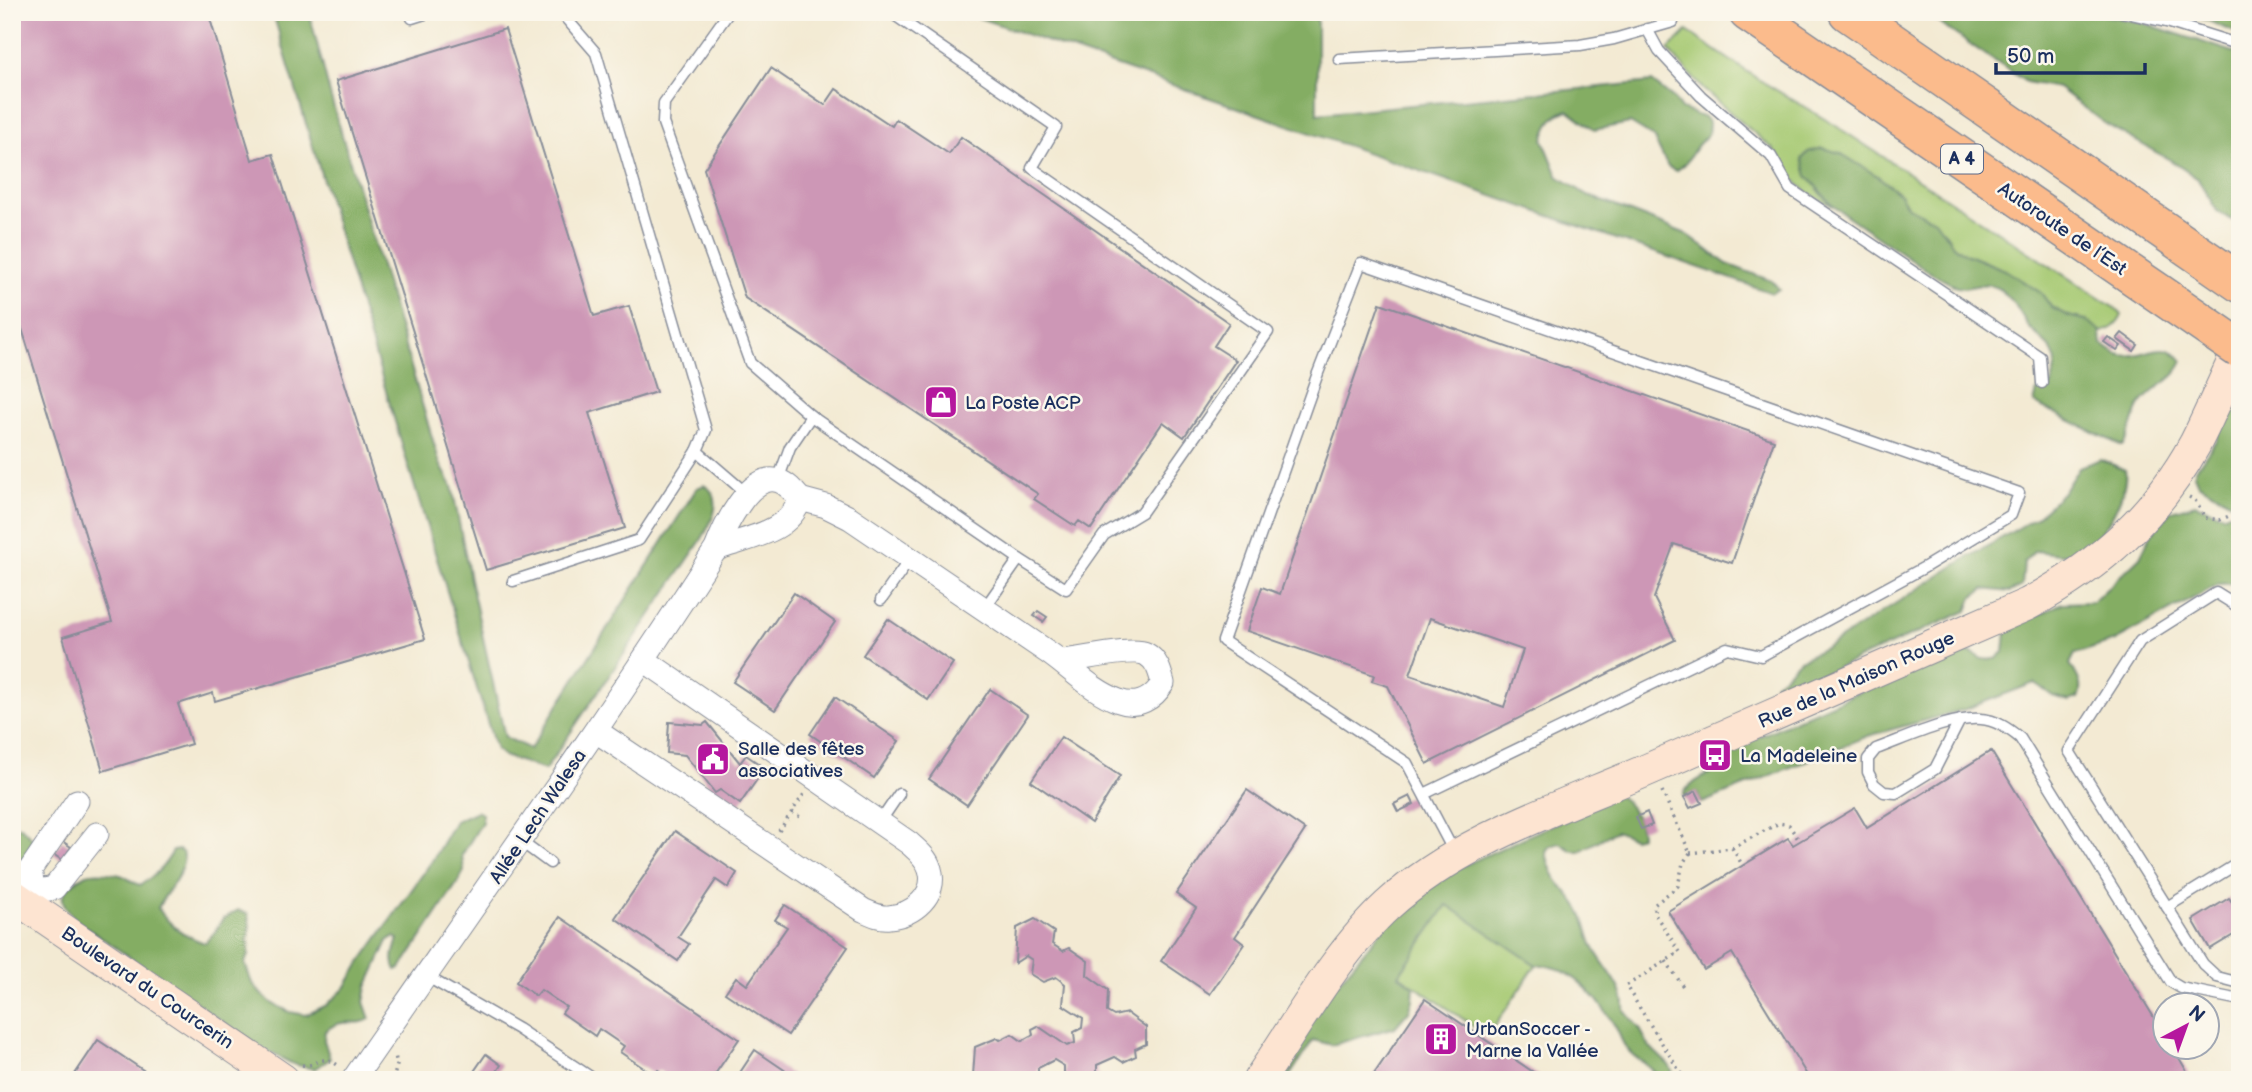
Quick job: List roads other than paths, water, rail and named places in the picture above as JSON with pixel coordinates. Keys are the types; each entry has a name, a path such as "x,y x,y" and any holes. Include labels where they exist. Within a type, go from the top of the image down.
{"highway":[{"name":"Autoroute de l’Est","path":"1748,12 2240,348"},
{"path":"1848,12 2240,283"}],"street":[{"name":"Rue de la Maison Rouge","path":"1259,1080 1343,956 1363,932 1387,906 1456,855 2015,610 2058,588 2108,552 2148,512 2169,486 2196,442 2240,348"},
{"path":"747,494 765,480 778,480 800,499 825,506 850,518 1061,661"},
{"name":"Allée Lech Walesa","path":"353,1080 645,660 716,549 724,530 747,494"},
{"path":"716,549 771,530 789,520 797,510 800,499"},
{"path":"596,731 863,910 878,916 891,917 920,906 928,894 930,868 922,855 909,843 645,660"},
{"path":"20,904 30,870 77,801"},
{"path":"20,904 54,888 97,834"},
{"name":"Boulevard du Courcerin","path":"20,904 253,1080"},
{"name":"Boulevard du Courcerin","path":"20,904 283,1080"}],"lane":[{"path":"412,19 431,12"},
{"path":"513,581 639,540 697,451 706,430 596,52 564,16 555,12"},
{"path":"729,12 664,103 663,123 750,363 811,416 1066,589 1104,535 1142,512 1268,332 1032,167 1056,127 890,12"},
{"path":"2122,12 2170,23 2240,45"},
{"path":"1339,59 1580,44 1614,39 1673,22"},
{"path":"1647,29 1659,51 1701,96 1771,156 1790,189 2040,357 2042,383"},
{"path":"1424,794 1727,648 1761,656 1925,567 2011,515 2019,493 1361,263 1318,373 1223,641 1407,764 1456,855"},
{"path":"778,480 790,447 811,416"},
{"path":"697,451 747,494"},
{"path":"881,600 910,559"},
{"path":"984,609 1019,559"},
{"path":"2240,608 2216,593 2140,641 2069,751 2203,964 2217,977 2240,983"},
{"path":"1960,720 1935,769 1896,793 1884,792 1874,784 1868,772 1868,759 1876,749 1960,720 1982,719 2005,725 2020,738 2171,982 2181,988 2240,1000"},
{"path":"880,822 899,794"},
{"path":"520,841 550,863"},
{"path":"2167,907 2240,862"},
{"path":"426,976 518,1029 595,1080"}],"place":[{"name":"La Poste ACP","path":"941,402"},
{"name":"La Madeleine","path":"1715,755"},
{"name":"Salle des fêtes associatives","path":"713,759"},
{"name":"UrbanSoccer - Marne la Vallée","path":"1441,1039"}]}
